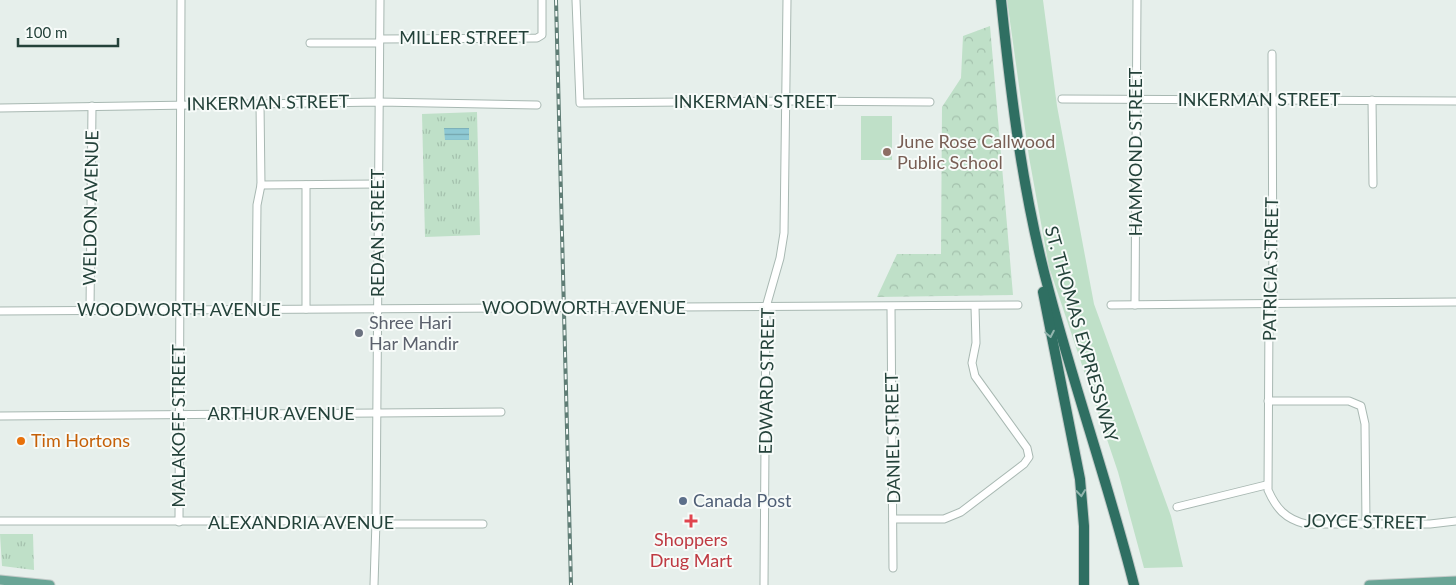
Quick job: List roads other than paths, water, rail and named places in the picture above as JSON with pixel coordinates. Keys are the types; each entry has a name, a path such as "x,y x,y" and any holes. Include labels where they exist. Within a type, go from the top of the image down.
{"highway":[{"name":"ST. THOMAS EXPRESSWAY","path":"1001,0 1016,121 1031,217 1049,292 1118,523 1134,585"},
{"path":"1031,217 1049,328 1080,479 1084,526 1084,585"}],"main road":[{"path":"0,580 50,585"},
{"path":"1369,585 1456,581"}],"street":[{"name":"MALAKOFF STREET","path":"179,522 181,0"},
{"name":"REDAN STREET","path":"374,585 380,0"},
{"name":"MILLER STREET","path":"380,41 537,38 542,35 542,0"},
{"name":"INKERMAN STREET","path":"576,0 580,103 786,100 930,102"},
{"name":"EDWARD STREET","path":"764,585 766,307 784,233 786,0"},
{"name":"HAMMOND STREET","path":"1136,305 1137,0"},
{"path":"310,43 380,41"},
{"name":"PATRICIA STREET","path":"1266,485 1269,316 1273,304 1272,54"},
{"name":"INKERMAN STREET","path":"1062,99 1456,101"},
{"path":"1372,100 1373,184"},
{"name":"INKERMAN STREET","path":"0,108 379,102 536,105"},
{"path":"256,309 256,205 261,185 260,104"},
{"name":"WELDON AVENUE","path":"90,311 92,106"},
{"path":"306,184 306,309"},
{"path":"261,185 378,184"},
{"path":"1111,305 1456,302"},
{"path":"894,519 944,519 961,512 1024,464 1029,457 1027,448 975,376 972,363 976,343 975,306"},
{"name":"WOODWORTH AVENUE","path":"0,311 1018,306"},
{"name":"DANIEL STREET","path":"891,307 893,568"},
{"path":"1268,401 1349,401 1361,406 1366,424 1366,524"},
{"name":"ARTHUR AVENUE","path":"0,416 502,412"},
{"path":"1177,507 1266,485"},
{"name":"JOYCE STREET","path":"1266,485 1278,510 1299,522 1321,525 1430,524 1456,521"},
{"name":"ALEXANDRIA AVENUE","path":"0,521 376,521 388,524 483,524"}],"water":[{"path":"444,128 469,128 469,140 445,140"}],"railway":[{"path":"556,0 571,585"}],"place":[{"name":"June Rose Callwood Public School","path":"887,152"},
{"name":"Shree Hari Har Mandir","path":"359,333"},
{"name":"Tim Hortons","path":"21,441"},
{"name":"Canada Post","path":"683,501"},
{"name":"Shoppers Drug Mart","path":"691,521"}]}
